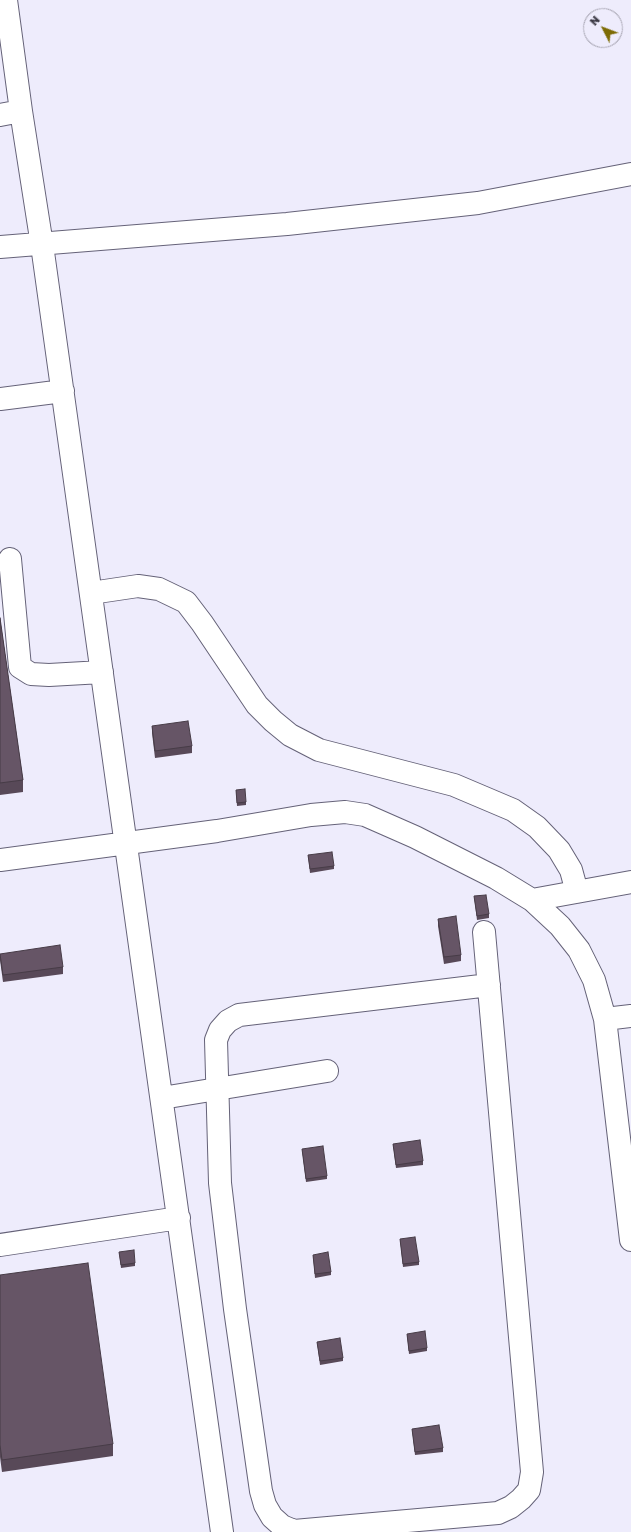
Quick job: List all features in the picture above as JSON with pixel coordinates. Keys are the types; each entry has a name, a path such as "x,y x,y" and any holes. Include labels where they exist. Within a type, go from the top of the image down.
{"lane":[{"path":"6,0 63,391 222,1532"},
{"path":"0,115 21,111"},
{"path":"0,247 42,245 287,224 478,204 631,174"},
{"path":"0,399 63,391"},
{"path":"10,559 20,667 31,674 49,676 102,672"},
{"path":"91,593 138,586 159,589 186,602 202,623 257,705 273,722 290,735 320,750 454,785 513,810 537,827 559,850 571,870 577,892"},
{"path":"0,860 217,831 311,815 345,812 365,815 415,837 496,878 532,900 560,926 579,950 594,980 605,1019 631,1240"},
{"path":"532,900 631,882"},
{"path":"484,932 532,1472 529,1490 511,1508 498,1513 294,1531 282,1526 272,1517 265,1505 261,1491 235,1309 220,1183 216,1040 220,1030 228,1021 239,1015 488,985"},
{"path":"605,1019 631,1016"},
{"path":"162,1098 327,1071"},
{"path":"0,1245 179,1218"}],"building":[{"path":"0,618 23,780 0,783"},
{"path":"188,721 192,746 155,751 152,726"},
{"path":"245,789 246,802 237,803 236,790"},
{"path":"332,852 334,866 310,869 308,855"},
{"path":"486,895 489,914 477,916 474,896"},
{"path":"456,916 461,955 444,957 438,919"},
{"path":"60,945 63,967 3,975 0,954"},
{"path":"420,1140 423,1161 396,1165 393,1144"},
{"path":"323,1146 327,1176 306,1179 302,1149"},
{"path":"415,1237 419,1262 403,1264 400,1239"},
{"path":"134,1250 135,1263 121,1265 119,1252"},
{"path":"328,1252 331,1272 315,1274 313,1255"},
{"path":"88,1263 113,1444 2,1460 0,1445 0,1275"},
{"path":"425,1331 427,1348 409,1351 407,1334"},
{"path":"340,1338 343,1358 320,1361 317,1342"},
{"path":"439,1425 443,1448 415,1452 412,1429"}]}
